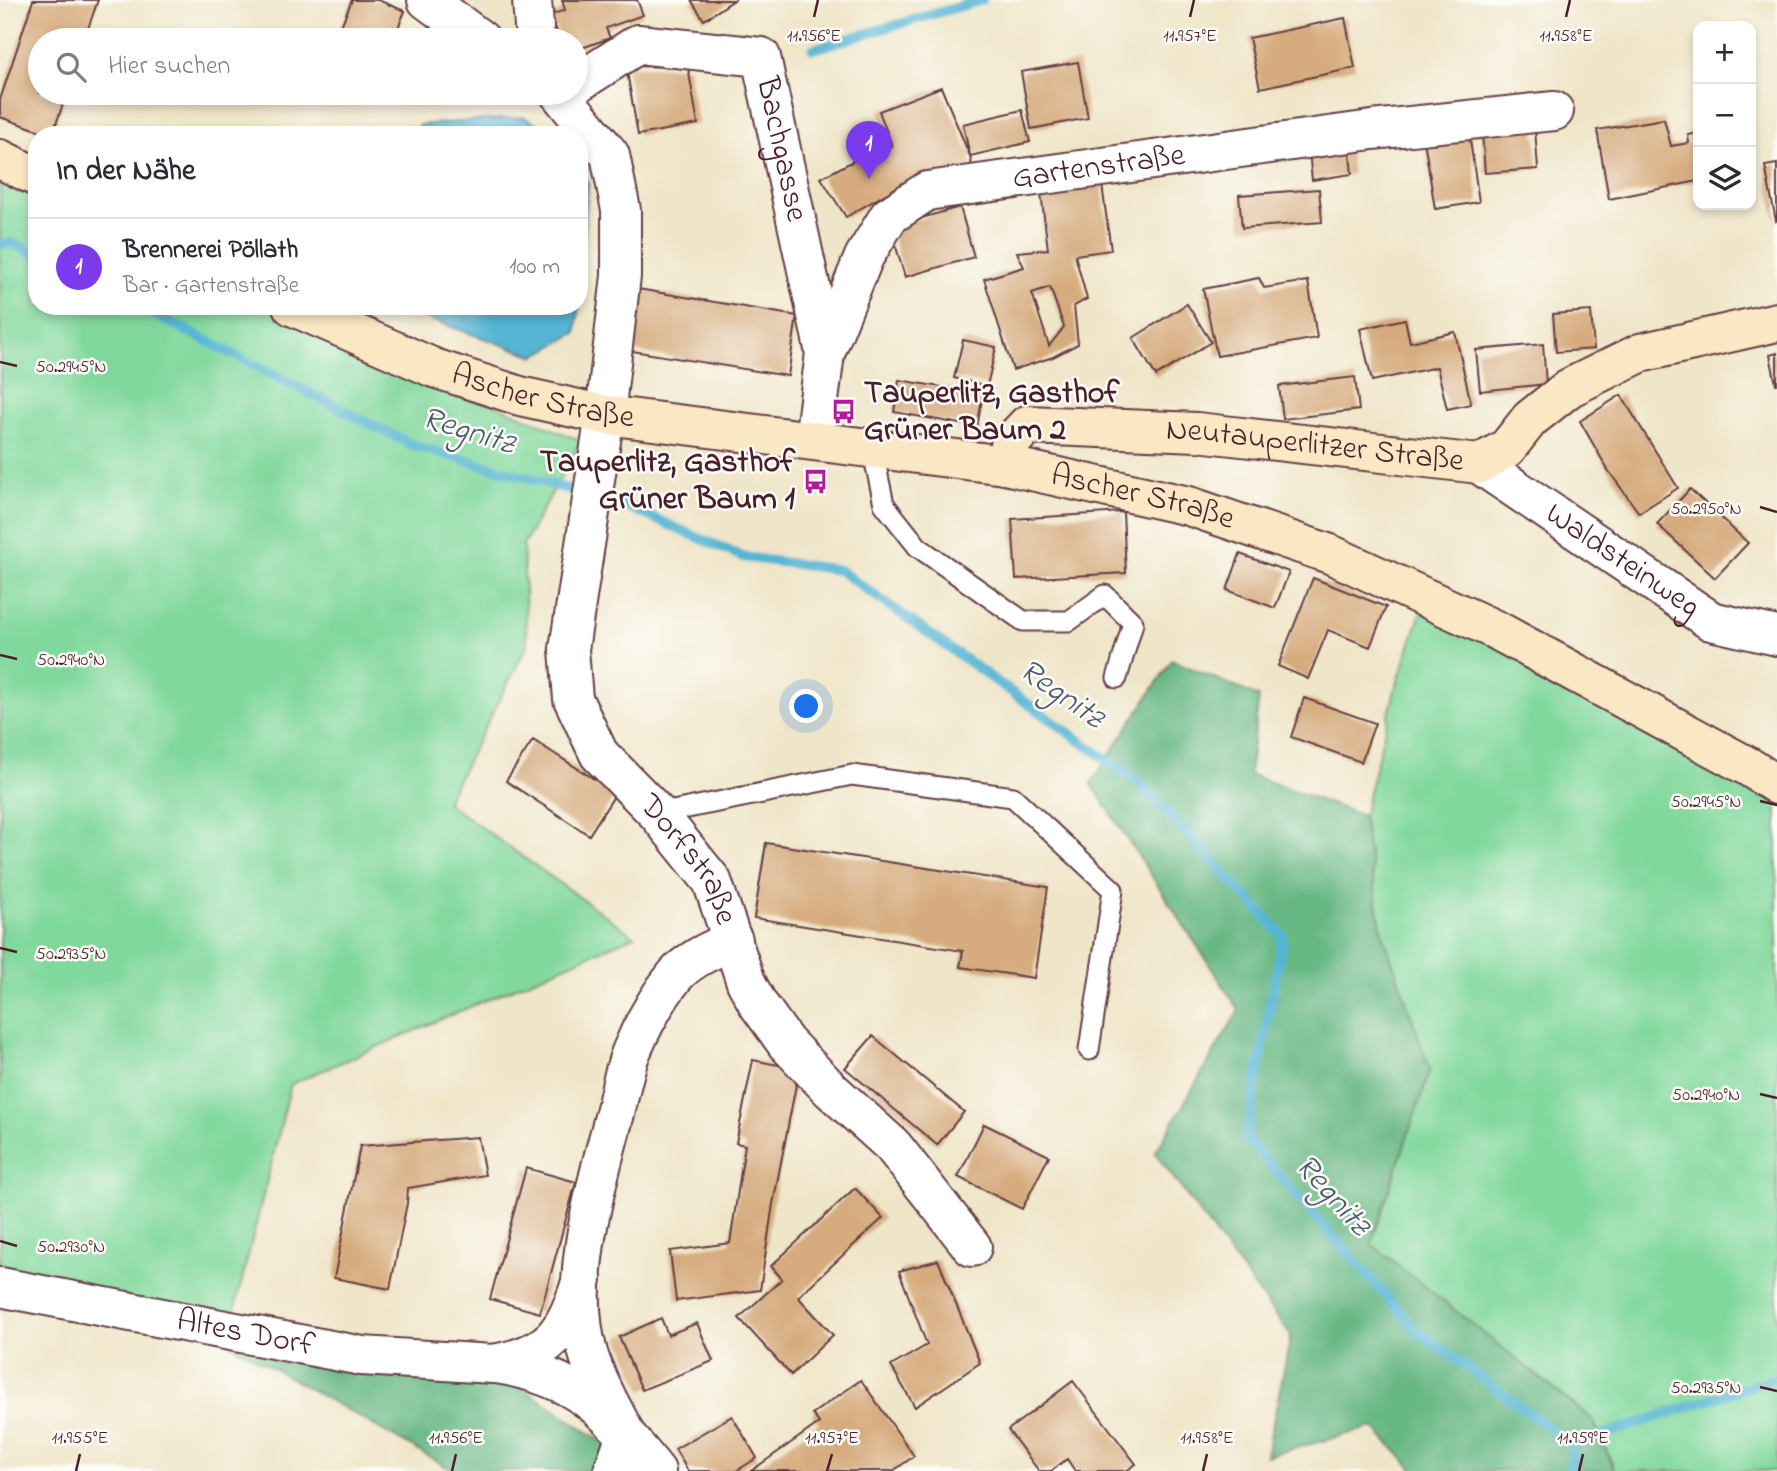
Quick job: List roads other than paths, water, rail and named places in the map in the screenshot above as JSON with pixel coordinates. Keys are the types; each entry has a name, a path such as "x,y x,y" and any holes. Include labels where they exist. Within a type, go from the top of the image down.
{"street":[{"path":"427,0 465,28"},
{"path":"532,0 534,28"},
{"name":"Bachgasse","path":"588,76 638,44 761,57 825,353"},
{"name":"Bachgasse","path":"574,105 611,155 621,210 621,276 605,415"},
{"name":"Gartenstraße","path":"814,440 825,353 864,257 889,216 927,191 1372,130 1554,111"},
{"path":"0,159 28,173"},
{"name":"Ascher Straße","path":"313,315 434,368 520,396 605,415 1005,465 1189,506 1330,554 1498,631 1763,776"},
{"name":"Neutauperlitzer Straße","path":"1005,465 1011,442 1027,425 1197,432 1479,464 1507,448 1530,419 1569,388 1640,353 1777,322"},
{"name":"Dorfstraße","path":"605,415 569,649 573,699 599,754 657,814 712,881 746,982 786,1043 831,1090 893,1146 972,1247"},
{"name":"Waldsteinweg","path":"1479,464 1711,621 1777,636"},
{"name":"Altes Dorf","path":"626,1435 587,1352 582,1310 582,1279 590,1205 631,1051 657,999 676,974 690,962 733,940"},
{"name":"Altes Dorf","path":"494,1364 533,1353 548,1343 560,1331 572,1312 582,1279"},
{"name":"Altes Dorf","path":"0,1287 362,1356 522,1368 553,1377 597,1405 656,1471"},
{"path":"613,1471 626,1435"}],"lane":[{"path":"872,448 884,504 918,547 1023,621 1069,621 1105,595 1133,623 1118,678"},
{"path":"657,814 852,775 1013,797 1113,890 1088,1050"}],"water":[{"path":"524,117 541,126 418,126"},
{"path":"421,315 578,315 576,333 535,356"}],"waterway":[{"path":"813,49 982,0"},
{"name":"Regnitz","path":"0,244 13,243 28,250"},
{"name":"Regnitz","path":"156,315 412,445 621,504 743,557 839,570 1137,781 1283,936 1246,1138 1417,1331 1573,1445 1570,1471"},
{"path":"1573,1445 1777,1377"}],"place":[{"name":"Brennerei Pöllath","path":"869,179"},
{"name":"Tauperlitz, Gasthof Grüner Baum 2","path":"844,412"},
{"name":"Tauperlitz, Gasthof Grüner Baum 1","path":"815,481"}]}
